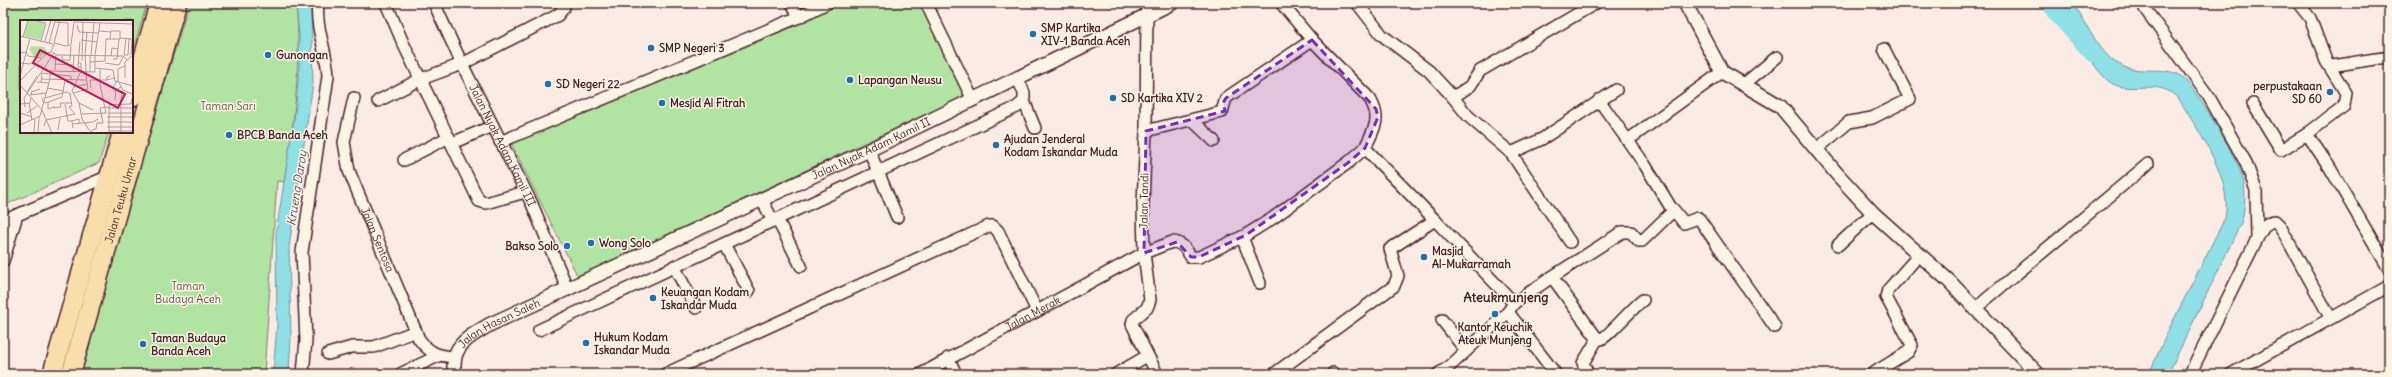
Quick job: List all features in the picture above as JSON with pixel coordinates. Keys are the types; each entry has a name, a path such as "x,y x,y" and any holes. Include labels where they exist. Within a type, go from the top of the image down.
{"highway":[{"path":"133,94 159,3"},
{"name":"Jalan Teuku Umar","path":"71,374 177,3"},
{"name":"Jalan Teuku Umar","path":"52,374 122,133"}],"street":[{"path":"303,374 306,340 302,252 328,76 327,61 317,17 318,3"},
{"path":"386,3 476,196 482,203 525,192"},
{"name":"Jalan Nyak Adam Kamil III","path":"434,3 462,64 525,192 568,290"},
{"path":"378,100 421,79 462,64 558,15 564,7 564,3"},
{"path":"792,3 799,17"},
{"path":"500,142 799,17 827,3"},
{"path":"926,3 973,100"},
{"name":"Jalan Nyak Adam Kamil II","path":"568,290 1018,79 1147,9 1172,3"},
{"path":"1260,282 1242,237 1322,182 1365,148 1378,117 1376,109 1370,99 1312,40 1281,3"},
{"path":"1357,3 1382,35 1429,71 1468,116 1511,153 1570,242"},
{"path":"1452,96 1470,86 1480,71 1596,3"},
{"path":"1685,3 1722,72 1780,106 1837,174 1873,213 1977,307 2038,374"},
{"path":"2147,3 2145,9 2209,97 2251,173 2258,204 2257,239"},
{"path":"2253,104 2280,150 2307,134 2344,106 2346,93 2329,66 2312,23 2298,3"},
{"name":"Jalan Tandi","path":"1147,9 1146,131 1143,204 1144,253 1150,300 1147,308 1133,320 1132,324 1157,374"},
{"path":"1146,131 1222,112 1224,109 1223,101 1226,98 1312,40"},
{"path":"1817,149 1849,122 1872,118 1910,99 1884,48"},
{"path":"2329,66 2355,64 2382,56 2389,58"},
{"path":"1743,85 1777,57"},
{"path":"1628,140 1722,72"},
{"path":"1018,79 1024,93 1024,101 1035,128"},
{"path":"1511,153 1542,139 1616,90"},
{"name":"Jalan Sentosa","path":"354,98 344,142 349,171 416,332 424,346 438,356"},
{"path":"1599,100 1628,140 1673,209 1684,223 1698,218 1700,220 1775,327"},
{"path":"539,330 674,266 879,173 1017,107 1024,101"},
{"path":"1192,120 1214,141"},
{"path":"404,160 451,140 493,126"},
{"path":"2307,134 2330,168 2389,269"},
{"path":"1365,148 1435,220 1511,308 1555,372"},
{"path":"869,150 897,217"},
{"path":"1977,307 2148,164"},
{"path":"3,220 109,176"},
{"path":"762,200 801,266"},
{"path":"1438,374 1450,371 1466,351 1511,308 1552,277 1622,232 1631,232 1639,241 1642,241 1673,213 1673,209"},
{"path":"1838,245 1873,213"},
{"path":"3,261 17,215"},
{"path":"1274,374 1394,286 1398,276 1390,249 1435,220"},
{"path":"2190,374 2257,239 2268,223 2272,221 2278,223 2330,317"},
{"path":"665,374 989,226 993,226 998,231 1037,311"},
{"name":"Jalan Merak","path":"921,374 1144,253 1172,242 1177,242 1183,246 1191,257 1199,257 1242,237"},
{"path":"724,244 749,291"},
{"path":"1872,374 1908,352 1912,345 1886,297 1888,290 1920,255"},
{"path":"674,266 696,308"},
{"path":"1552,277 1598,338"},
{"path":"2231,374 2330,317 2389,286"},
{"name":"Jalan Hasan Saleh","path":"455,374 454,356 459,346 467,337 491,324 568,290"},
{"path":"1598,338 1603,338 1610,334 1624,316 1643,300"},
{"path":"1442,320 1466,351"},
{"path":"328,354 352,347 374,347 416,332"},
{"path":"1588,374 1583,363 1598,338"},
{"path":"400,374 438,356 454,356"},
{"path":"1116,374 1147,356"},
{"path":"948,358 956,374"}],"highlighted area":[{"path":"1312,40 1376,109 1378,117 1365,148 1349,162 1246,235 1199,257 1191,257 1177,242 1144,253 1146,131 1225,111 1223,103 1226,98"}],"green space":[{"path":"3,3 147,3 133,51 133,20 20,20 20,133 109,133 99,163 3,206"},
{"name":"Taman Budaya Aceh","path":"189,3 296,3 298,48 296,93 284,182 277,181 264,374 80,374 141,157 143,157"},
{"path":"825,3 927,3 969,94 578,277 510,141"}],"water":[{"name":"Krueng Daroy","path":"296,3 311,3 313,83 289,247 291,338 289,374 273,374 277,325 276,233 296,106 299,67 299,35"},
{"path":"2057,3 2073,3 2099,45 2111,59 2118,64 2132,69 2171,72 2178,74 2184,79 2203,103 2222,135 2243,179 2245,197 2242,221 2168,374 2149,374 2167,333 2225,218 2226,203 2224,187 2212,156 2179,99 2171,93 2156,87 2123,87 2115,85 2108,80 2092,61"}],"waterway":[{"path":"2051,3 2055,12 2093,54"}],"place":[{"name":"SMP Kartika XIV-1 Banda Aceh","path":"1033,34"},
{"name":"SMP Negeri 3","path":"651,48"},
{"name":"Gunongan","path":"268,55"},
{"name":"Lapangan Neusu","path":"850,80"},
{"name":"SD Negeri 22","path":"548,84"},
{"name":"perpustakaan SD 60","path":"2330,92"},
{"name":"SD Kartika XIV 2","path":"1113,98"},
{"name":"Mesjid Al Fitrah","path":"662,103"},
{"name":"BPCB Banda Aceh","path":"229,135"},
{"name":"Ajudan Jenderal Kodam Iskandar Muda","path":"996,145"},
{"name":"Wong Solo","path":"591,243"},
{"name":"Bakso Solo","path":"567,246"},
{"name":"Masjid Al-Mukarramah","path":"1424,257"},
{"name":"Keuangan Kodam Iskandar Muda","path":"653,298"},
{"name":"Kantor Keuchik Ateuk Munjeng","path":"1495,314"},
{"name":"Hukum Kodam Iskandar Muda","path":"586,343"},
{"name":"Taman Budaya Banda Aceh","path":"143,344"}],"district":[{"name":"Ateukmunjeng","path":"1506,297"}],"park label":[{"name":"Taman Sari","path":"228,106"}]}
